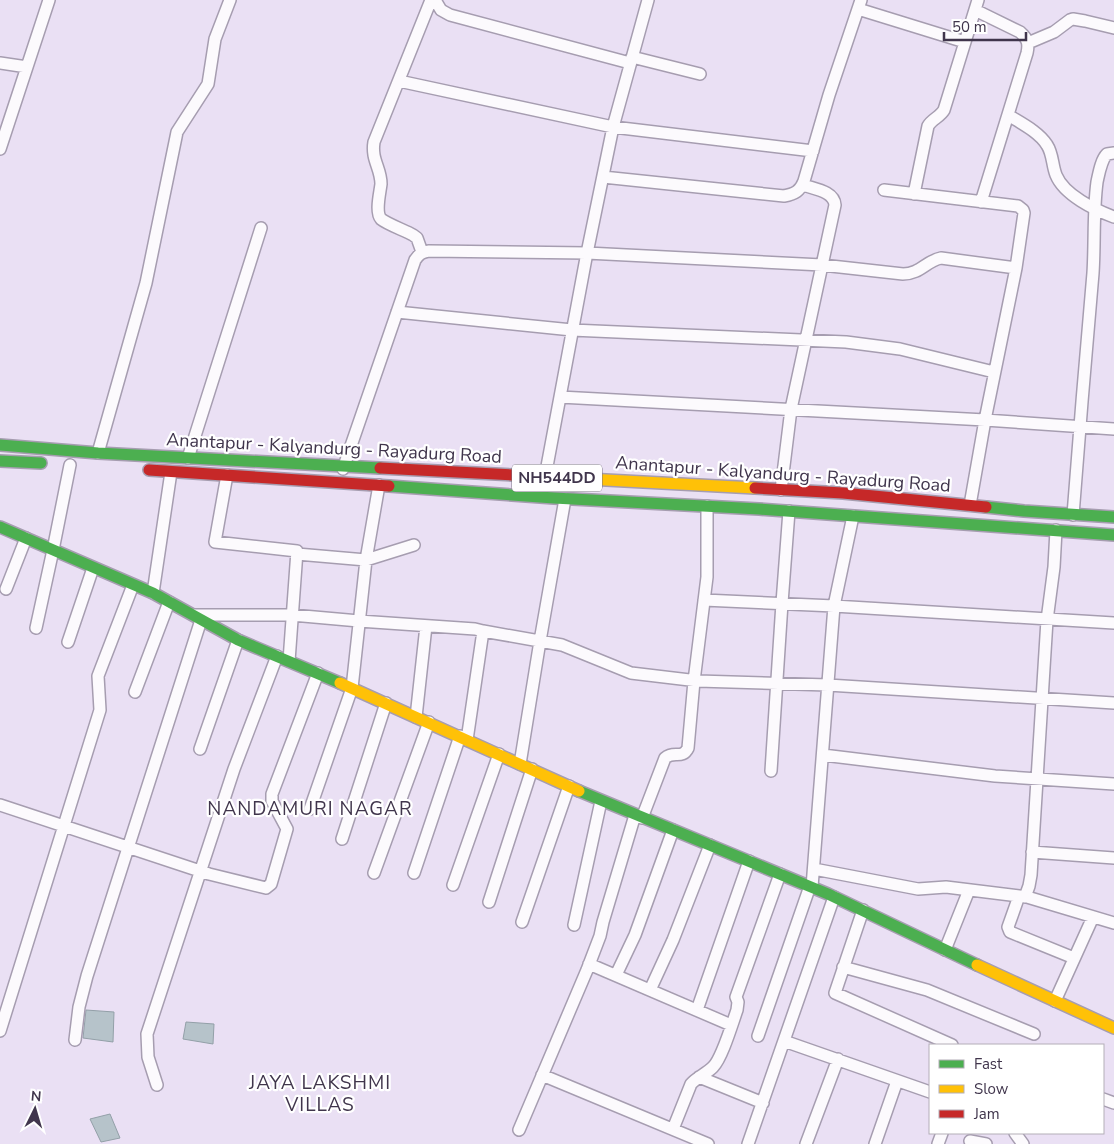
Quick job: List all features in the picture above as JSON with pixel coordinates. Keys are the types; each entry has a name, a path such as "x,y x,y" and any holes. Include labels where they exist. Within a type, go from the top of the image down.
{"main road":[{"name":"Anantapur - Kalyandurg - Rayadurg Road","path":"0,446 98,453 843,493 1073,515 1114,517"},
{"path":"0,461 65,465"},
{"name":"Anantapur - Kalyandurg - Rayadurg Road","path":"134,469 565,499 790,511 1114,534"},
{"path":"0,528 153,593 238,640 386,703 601,801 834,897 1114,1028"}],"street":[{"path":"0,149 49,0"},
{"path":"98,453 146,283 177,132 208,84 215,39 230,0"},
{"path":"422,252 417,238 413,234 384,221 380,217 378,212 381,182 373,156 373,148 433,0 441,10 450,16 631,60 700,74"},
{"path":"545,477 572,330 613,127 648,0"},
{"path":"603,177 784,196 796,193 803,185 829,95 859,5 965,42"},
{"path":"914,194 928,126 944,110 977,5 1020,32 1025,36 1028,43 981,202"},
{"path":"1028,43 1054,32 1073,19 1085,20 1114,28"},
{"path":"0,64 26,67"},
{"path":"399,81 613,127 813,151"},
{"path":"1008,115 1032,130 1047,145 1056,176 1068,191 1094,208 1114,217"},
{"path":"1073,515 1093,271 1094,208 1103,159 1107,154 1114,153"},
{"path":"781,490 791,409 835,205 835,201 830,195 803,185"},
{"path":"884,190 1018,206 1023,210 1024,217 1016,268 994,372 970,505"},
{"path":"188,458 262,228"},
{"path":"338,482 415,260 422,252 587,253 822,265 909,274 918,271 933,260 941,258 1016,268"},
{"path":"397,312 572,330 846,342 900,349 994,372"},
{"path":"560,397 985,420 1114,429"},
{"path":"36,628 54,550 65,465"},
{"path":"153,593 171,472"},
{"path":"227,475 215,542 298,551 289,661"},
{"path":"310,809 352,688 366,560 379,485"},
{"path":"520,764 565,499"},
{"path":"519,1130 600,936 639,816 665,758 671,754 683,754 688,748 707,578 708,506"},
{"path":"771,771 790,511"},
{"path":"758,1036 811,887 814,869 834,606 853,516"},
{"path":"1056,530 1054,567 1047,620 1030,881 1008,930 1074,958"},
{"path":"6,589 26,538"},
{"path":"297,554 366,560 414,545"},
{"path":"68,642 93,568"},
{"path":"0,1031 100,710 98,676 133,585"},
{"path":"704,600 1114,623"},
{"path":"134,692 169,602"},
{"path":"75,1040 79,1007 87,976 197,617 292,615 475,629 562,645 631,673 694,681 828,686 1114,703"},
{"path":"416,717 426,626"},
{"path":"414,873 464,738 483,631"},
{"path":"200,749 238,640"},
{"path":"157,1085 148,1057 147,1034 234,769 277,656"},
{"path":"0,804 200,871 263,888 269,887 287,829 272,801 272,794 318,673"},
{"path":"342,840 386,703"},
{"path":"374,873 428,722"},
{"path":"453,885 499,754"},
{"path":"823,755 995,776 1114,784"},
{"path":"489,902 532,769"},
{"path":"522,922 569,786"},
{"path":"574,925 601,801"},
{"path":"616,975 635,936 673,830"},
{"path":"650,990 673,940 710,845"},
{"path":"1032,852 1114,858"},
{"path":"697,1010 749,862"},
{"path":"814,869 918,889 946,887 1022,897 1114,923"},
{"path":"673,1129 691,1084 716,1064 732,1025 738,1006 736,997 780,874"},
{"path":"945,950 969,890"},
{"path":"748,1144 834,897"},
{"path":"862,910 835,993 950,1044"},
{"path":"1055,1001 1093,917"},
{"path":"589,964 732,1025"},
{"path":"843,967 927,990 1034,1034"},
{"path":"784,1041 929,1092"},
{"path":"806,1144 838,1059"},
{"path":"542,1075 708,1144"},
{"path":"699,1077 763,1103"},
{"path":"875,1144 897,1081"},
{"path":"1015,1134 1023,1144"},
{"path":"970,1141 986,1144"}],"building":[{"path":"86,1010 114,1012 113,1042 83,1038"},
{"path":"186,1022 214,1024 213,1044 183,1039"},
{"path":"110,1114 120,1138 101,1142 90,1119"}],"traffic: fast":[{"path":"0,445 98,453 380,468"},
{"path":"0,461 41,463"},
{"path":"389,486 554,498 759,509 1114,535"},
{"path":"986,507 1114,517"},
{"path":"0,527 153,593 238,640 340,683"},
{"path":"579,791 828,894 977,965"}],"traffic: slow":[{"path":"513,475 755,488"},
{"path":"340,683 579,791"},
{"path":"977,965 1114,1028"}],"traffic: jam":[{"path":"380,468 513,475"},
{"path":"149,470 389,486"},
{"path":"755,488 843,493 986,507"}],"district":[{"name":"NANDAMURI NAGAR","path":"310,809"},
{"name":"JAYA LAKSHMI VILLAS","path":"320,1094"}]}
